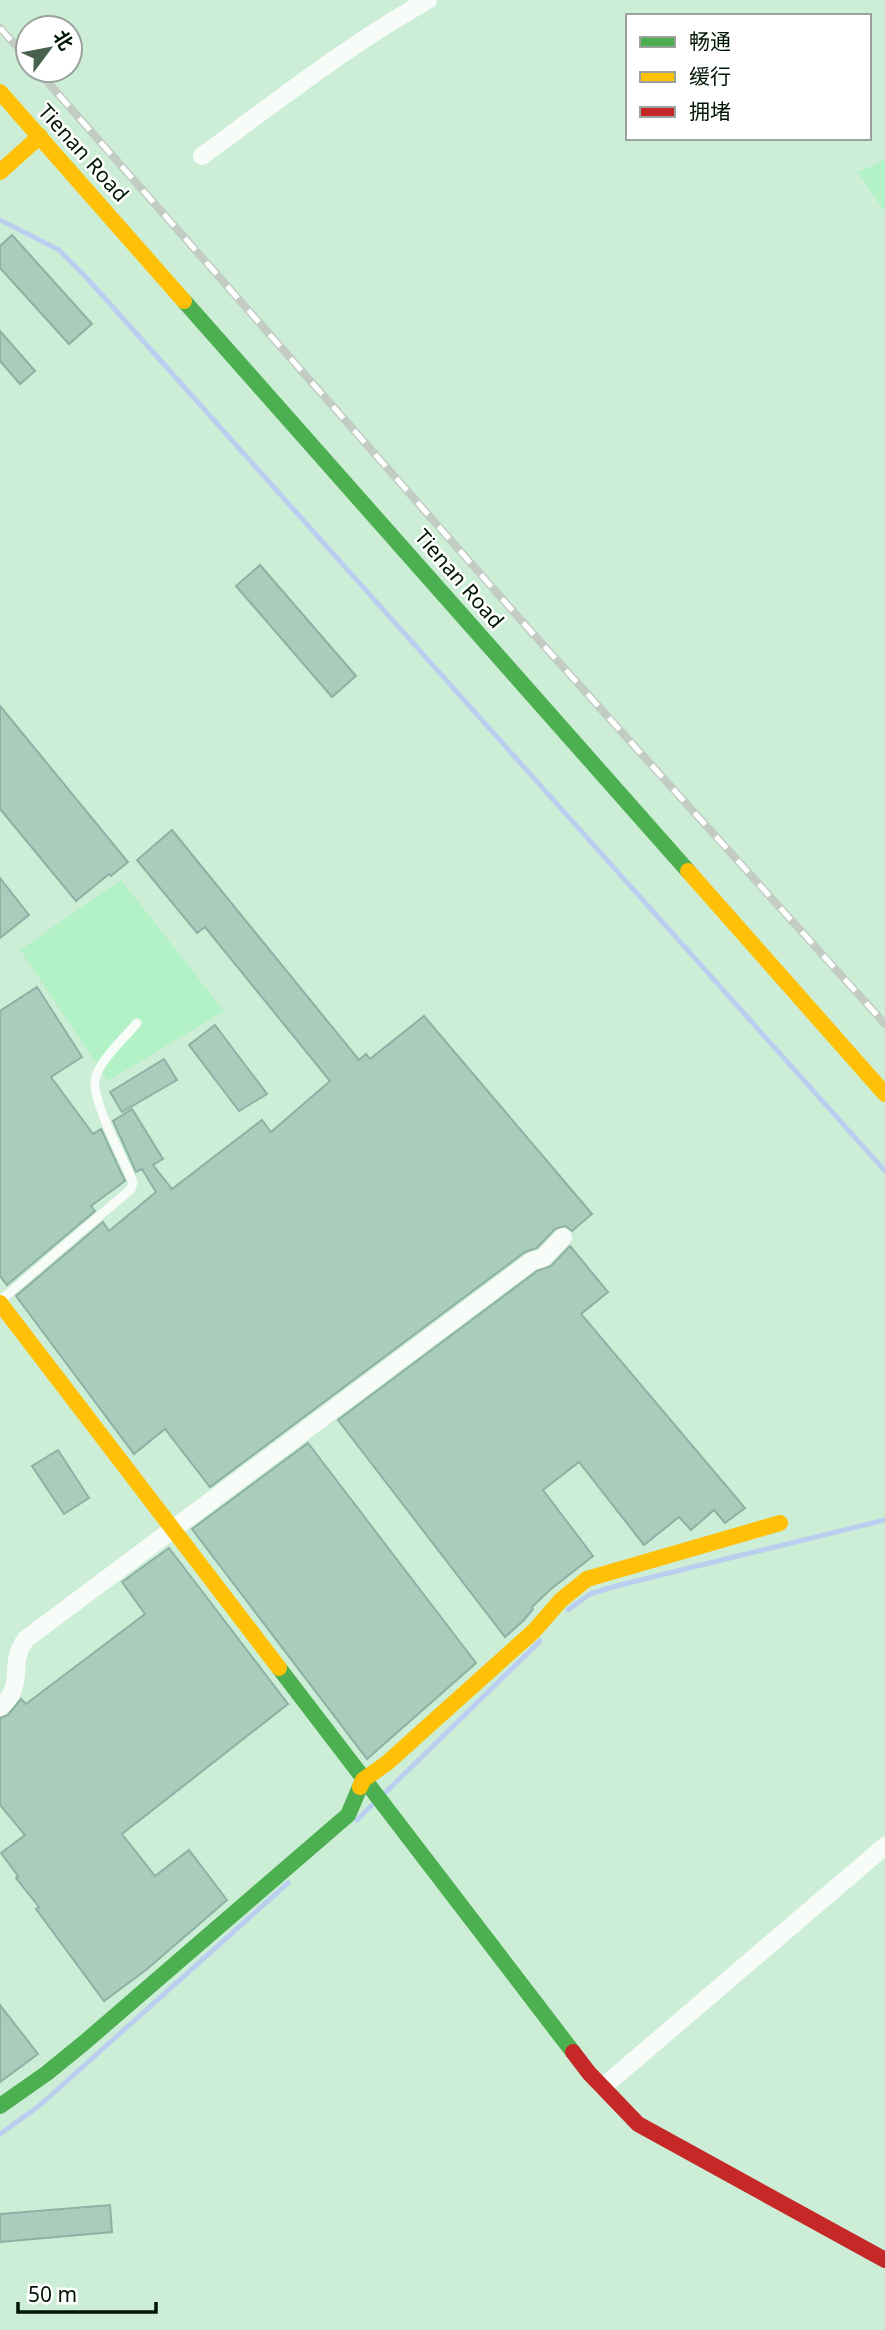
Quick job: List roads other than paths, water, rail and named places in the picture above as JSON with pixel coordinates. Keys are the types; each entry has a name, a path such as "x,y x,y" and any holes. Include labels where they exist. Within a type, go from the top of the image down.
{"street":[{"path":"202,156 310,77 428,0"},
{"name":"Tienan Road","path":"0,92 885,1094"},
{"path":"0,172 40,136"},
{"path":"0,1707 12,1696 17,1652 26,1639 532,1261 543,1258 564,1237"},
{"path":"0,1303 589,2073 638,2124 885,2260"},
{"path":"0,2106 85,2042 348,1815 363,1780 387,1763 534,1631 561,1600 587,1579 780,1523"},
{"path":"603,2087 885,1846"}],"lane":[{"path":"0,1303 131,1189 133,1182 100,1106 95,1080 107,1059 137,1023"}],"waterway":[{"path":"0,220 59,250 85,276 885,1171"},
{"path":"568,1610 590,1594 616,1586 885,1520"},
{"path":"385,1793 540,1641"},
{"path":"357,1820 375,1802"},
{"path":"0,2134 39,2106 288,1883"}],"railway":[{"path":"0,28 14,44"},
{"path":"49,84 527,627 885,1024"}]}
